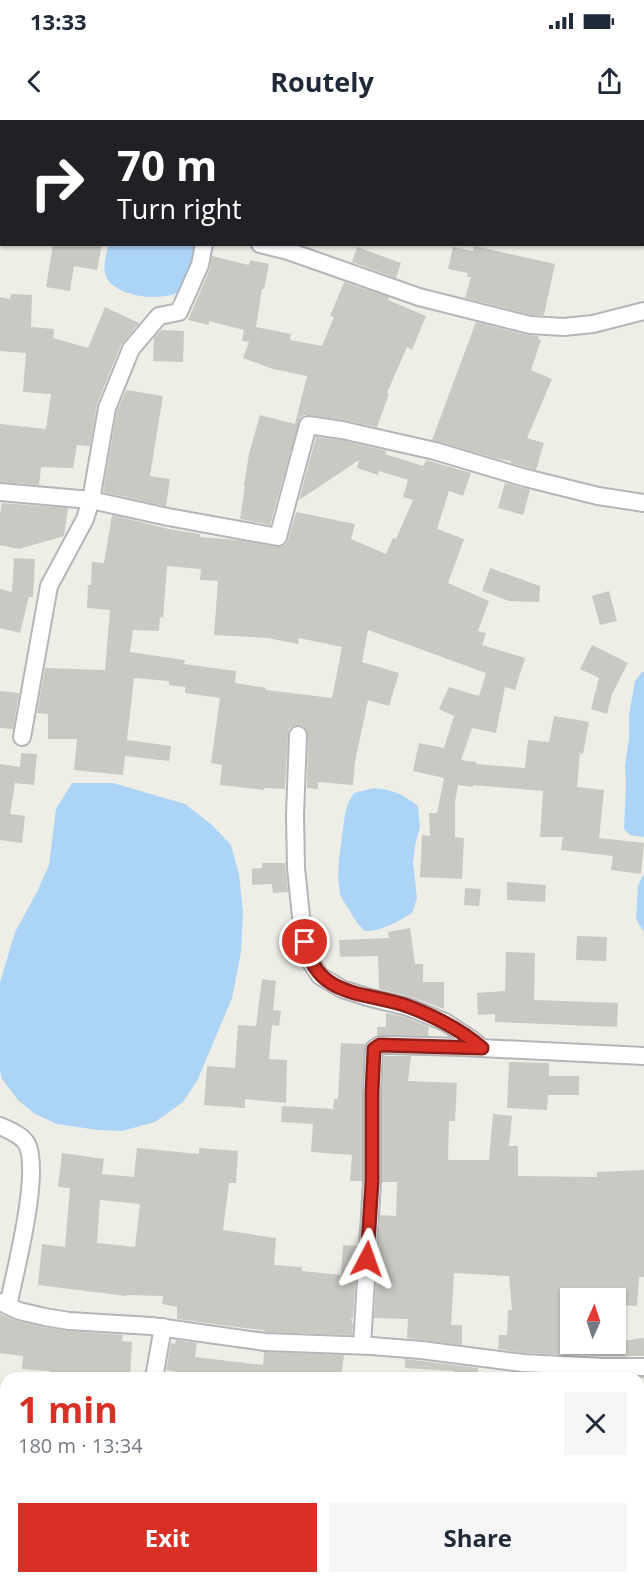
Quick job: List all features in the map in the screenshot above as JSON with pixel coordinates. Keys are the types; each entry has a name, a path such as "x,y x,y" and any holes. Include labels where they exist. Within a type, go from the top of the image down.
{"street":[{"path":"22,737 49,586 85,519 91,500 107,408 131,349 159,316 179,312 200,266 204,246"},
{"path":"268,246 419,297 530,325 564,327 593,324 644,311"},
{"path":"0,492 91,500 278,537 308,425 342,430 435,451 522,477 598,496 644,503"},
{"path":"298,735 296,868 308,958 320,976 342,989 408,1007 445,1022 482,1048"},
{"path":"362,1346 372,1182 374,1049 380,1045 644,1056"},
{"path":"0,1126 15,1133 26,1142 31,1159 27,1214 4,1304 19,1311 69,1321 164,1327 265,1342 421,1350 523,1363 644,1367"},
{"path":"155,1372 164,1327"}],"water":[{"path":"108,246 198,246 188,282 179,292 169,296 142,296 118,288 109,282 105,273"},
{"path":"644,672 644,837 630,835 624,829 629,715 635,681"},
{"path":"72,783 113,783 185,804 211,824 231,845 239,874 243,912 241,952 232,998 198,1079 183,1102 155,1122 122,1131 57,1124 35,1114 18,1100 2,1079 0,1070 0,983 15,932 49,865 56,809"},
{"path":"374,788 398,793 418,806 420,827 413,863 417,898 412,913 383,928 365,931 357,923 340,895 339,859 348,803 354,793"},
{"path":"644,873 644,932 636,919 638,886"}],"building":[{"path":"53,246 102,246 97,270 74,266 70,291 46,287"},
{"path":"474,246 555,264 544,315 532,315 465,298 471,277 467,277 468,273 448,269 453,247 473,251"},
{"path":"357,247 401,263 396,278 352,262"},
{"path":"212,256 249,265 250,260 269,264 264,289 262,289 256,327 291,334 290,340 322,346 334,317 330,316 344,282 389,297 388,300 426,316 412,350 407,347 387,393 389,394 377,427 310,415 300,418 270,525 240,519 249,454 260,415 295,424 307,376 273,369 243,358 249,342 242,341 244,330 209,321 209,325 188,320 210,269"},
{"path":"11,294 32,295 31,327 54,329 53,338 88,348 105,307 139,323 121,345 97,404 90,446 77,445 73,468 41,467 39,485 0,482 0,424 46,429 51,394 23,392 26,353 0,351 0,297 10,299"},
{"path":"476,322 539,336 538,339 541,340 531,370 552,379 527,438 544,443 536,470 432,440"},
{"path":"161,330 184,331 183,362 153,361 154,338"},
{"path":"126,390 163,396 150,476 170,479 166,506 103,492 117,411"},
{"path":"316,437 387,451 385,454 423,466 426,460 471,473 463,496 449,491 437,529 464,539 448,583 489,601 478,631 486,633 482,645 525,658 515,690 505,687 496,733 472,728 461,760 476,762 476,764 525,768 528,740 549,742 554,716 589,722 583,754 580,753 577,787 604,790 599,838 644,843 641,874 611,870 613,856 561,850 563,837 540,837 543,791 458,785 455,802 455,837 464,838 462,879 420,877 422,835 430,836 429,813 437,813 444,778 413,771 419,743 444,748 454,716 439,709 449,687 479,696 486,673 368,630 362,662 399,673 389,706 368,700 355,762 353,785 318,782 318,789 307,788 308,735 304,726 298,725 289,729 285,789 264,788 264,790 220,785 222,765 211,763 220,698 185,693 185,687 169,685 169,681 134,678 127,740 171,746 169,761 125,756 123,775 74,770 77,739 48,739 48,714 37,713 45,668 105,670 110,610 87,608 88,585 91,585 92,562 104,563 112,515 200,534 200,537 277,547 285,545 288,540 296,512 355,524 351,539 386,554 393,538 396,539 413,500 403,497 408,480 379,471 378,475 357,468 359,460 299,500","holes":["167,566 201,569 200,580 218,581 214,635 268,638 298,644 299,638 342,647 332,698 266,690 266,688 235,683 236,671 184,664 185,660 130,652 133,630 159,631 160,617 163,618"]},
{"path":"505,483 530,490 523,515 498,508"},
{"path":"2,503 68,508 64,536 19,549 0,545"},
{"path":"14,558 35,559 33,597 29,597 20,633 0,628 0,589 12,592"},
{"path":"490,568 540,586 539,602 509,601 482,591"},
{"path":"609,591 617,621 600,625 592,596"},
{"path":"592,645 628,663 612,694 607,714 591,709 599,678 580,669"},
{"path":"0,691 19,693 13,729 0,728"},
{"path":"21,753 37,754 34,785 15,783 10,814 25,816 22,843 0,840 0,764 20,767"},
{"path":"262,863 285,863 288,892 273,893 272,884 252,885 252,869 262,868"},
{"path":"507,882 546,885 545,902 507,900"},
{"path":"465,888 481,889 479,906 464,905"},
{"path":"410,928 415,964 423,964 423,982 444,982 444,1009 379,989 378,956 340,957 339,940 389,938 388,932"},
{"path":"577,936 607,937 606,961 576,960"},
{"path":"506,952 535,953 534,1000 618,1003 617,1027 495,1022 495,1014 478,1015 477,993 505,991"},
{"path":"262,979 276,981 273,1010 281,1011 279,1026 272,1025 269,1059 287,1060 286,1103 245,1099 245,1108 204,1105 207,1066 235,1068 238,1025 256,1026"},
{"path":"386,1013 405,1017 429,1027 428,1036 377,1035 377,1027 386,1027"},
{"path":"341,1043 365,1044 362,1092 362,1181 350,1181 352,1155 311,1152 313,1124 281,1122 282,1106 333,1109 334,1099 338,1099"},
{"path":"384,1056 411,1056 408,1081 457,1083 455,1121 449,1121 448,1160 489,1160 493,1114 512,1116 509,1146 518,1146 518,1176 597,1177 597,1172 644,1170 644,1277 639,1277 637,1306 626,1305 626,1288 560,1288 560,1354 626,1354 626,1340 644,1338 644,1356 604,1356 524,1353 498,1349 499,1335 507,1335 508,1310 512,1310 509,1276 454,1273 451,1325 462,1325 462,1345 407,1338 408,1319 374,1318 380,1215 396,1216 397,1182 382,1182"},
{"path":"509,1062 549,1063 549,1076 579,1076 579,1095 548,1095 547,1110 507,1108"},
{"path":"137,1148 199,1154 199,1148 238,1151 236,1183 229,1183 223,1230 276,1238 274,1265 302,1267 302,1271 341,1275 343,1245 358,1246 353,1318 351,1318 352,1335 267,1332 177,1319 177,1307 162,1304 163,1296 126,1296 38,1285 42,1244 65,1247 70,1188 58,1187 62,1153 104,1159 102,1174 134,1177","holes":["100,1200 140,1204 135,1247 97,1243"]},
{"path":"0,1314 16,1321 43,1327 123,1335 122,1341 132,1342 130,1372 50,1372 22,1369 23,1356 0,1353"},
{"path":"176,1340 197,1343 195,1357 263,1365 264,1352 344,1355 342,1372 178,1372 166,1370 171,1343 175,1344"},
{"path":"405,1359 478,1368 478,1372 454,1372 405,1368"}],"route":[{"path":"305,942 308,958 320,976 342,989 408,1007 445,1022 482,1048 380,1045 374,1049 372,1182 367,1259"}]}
